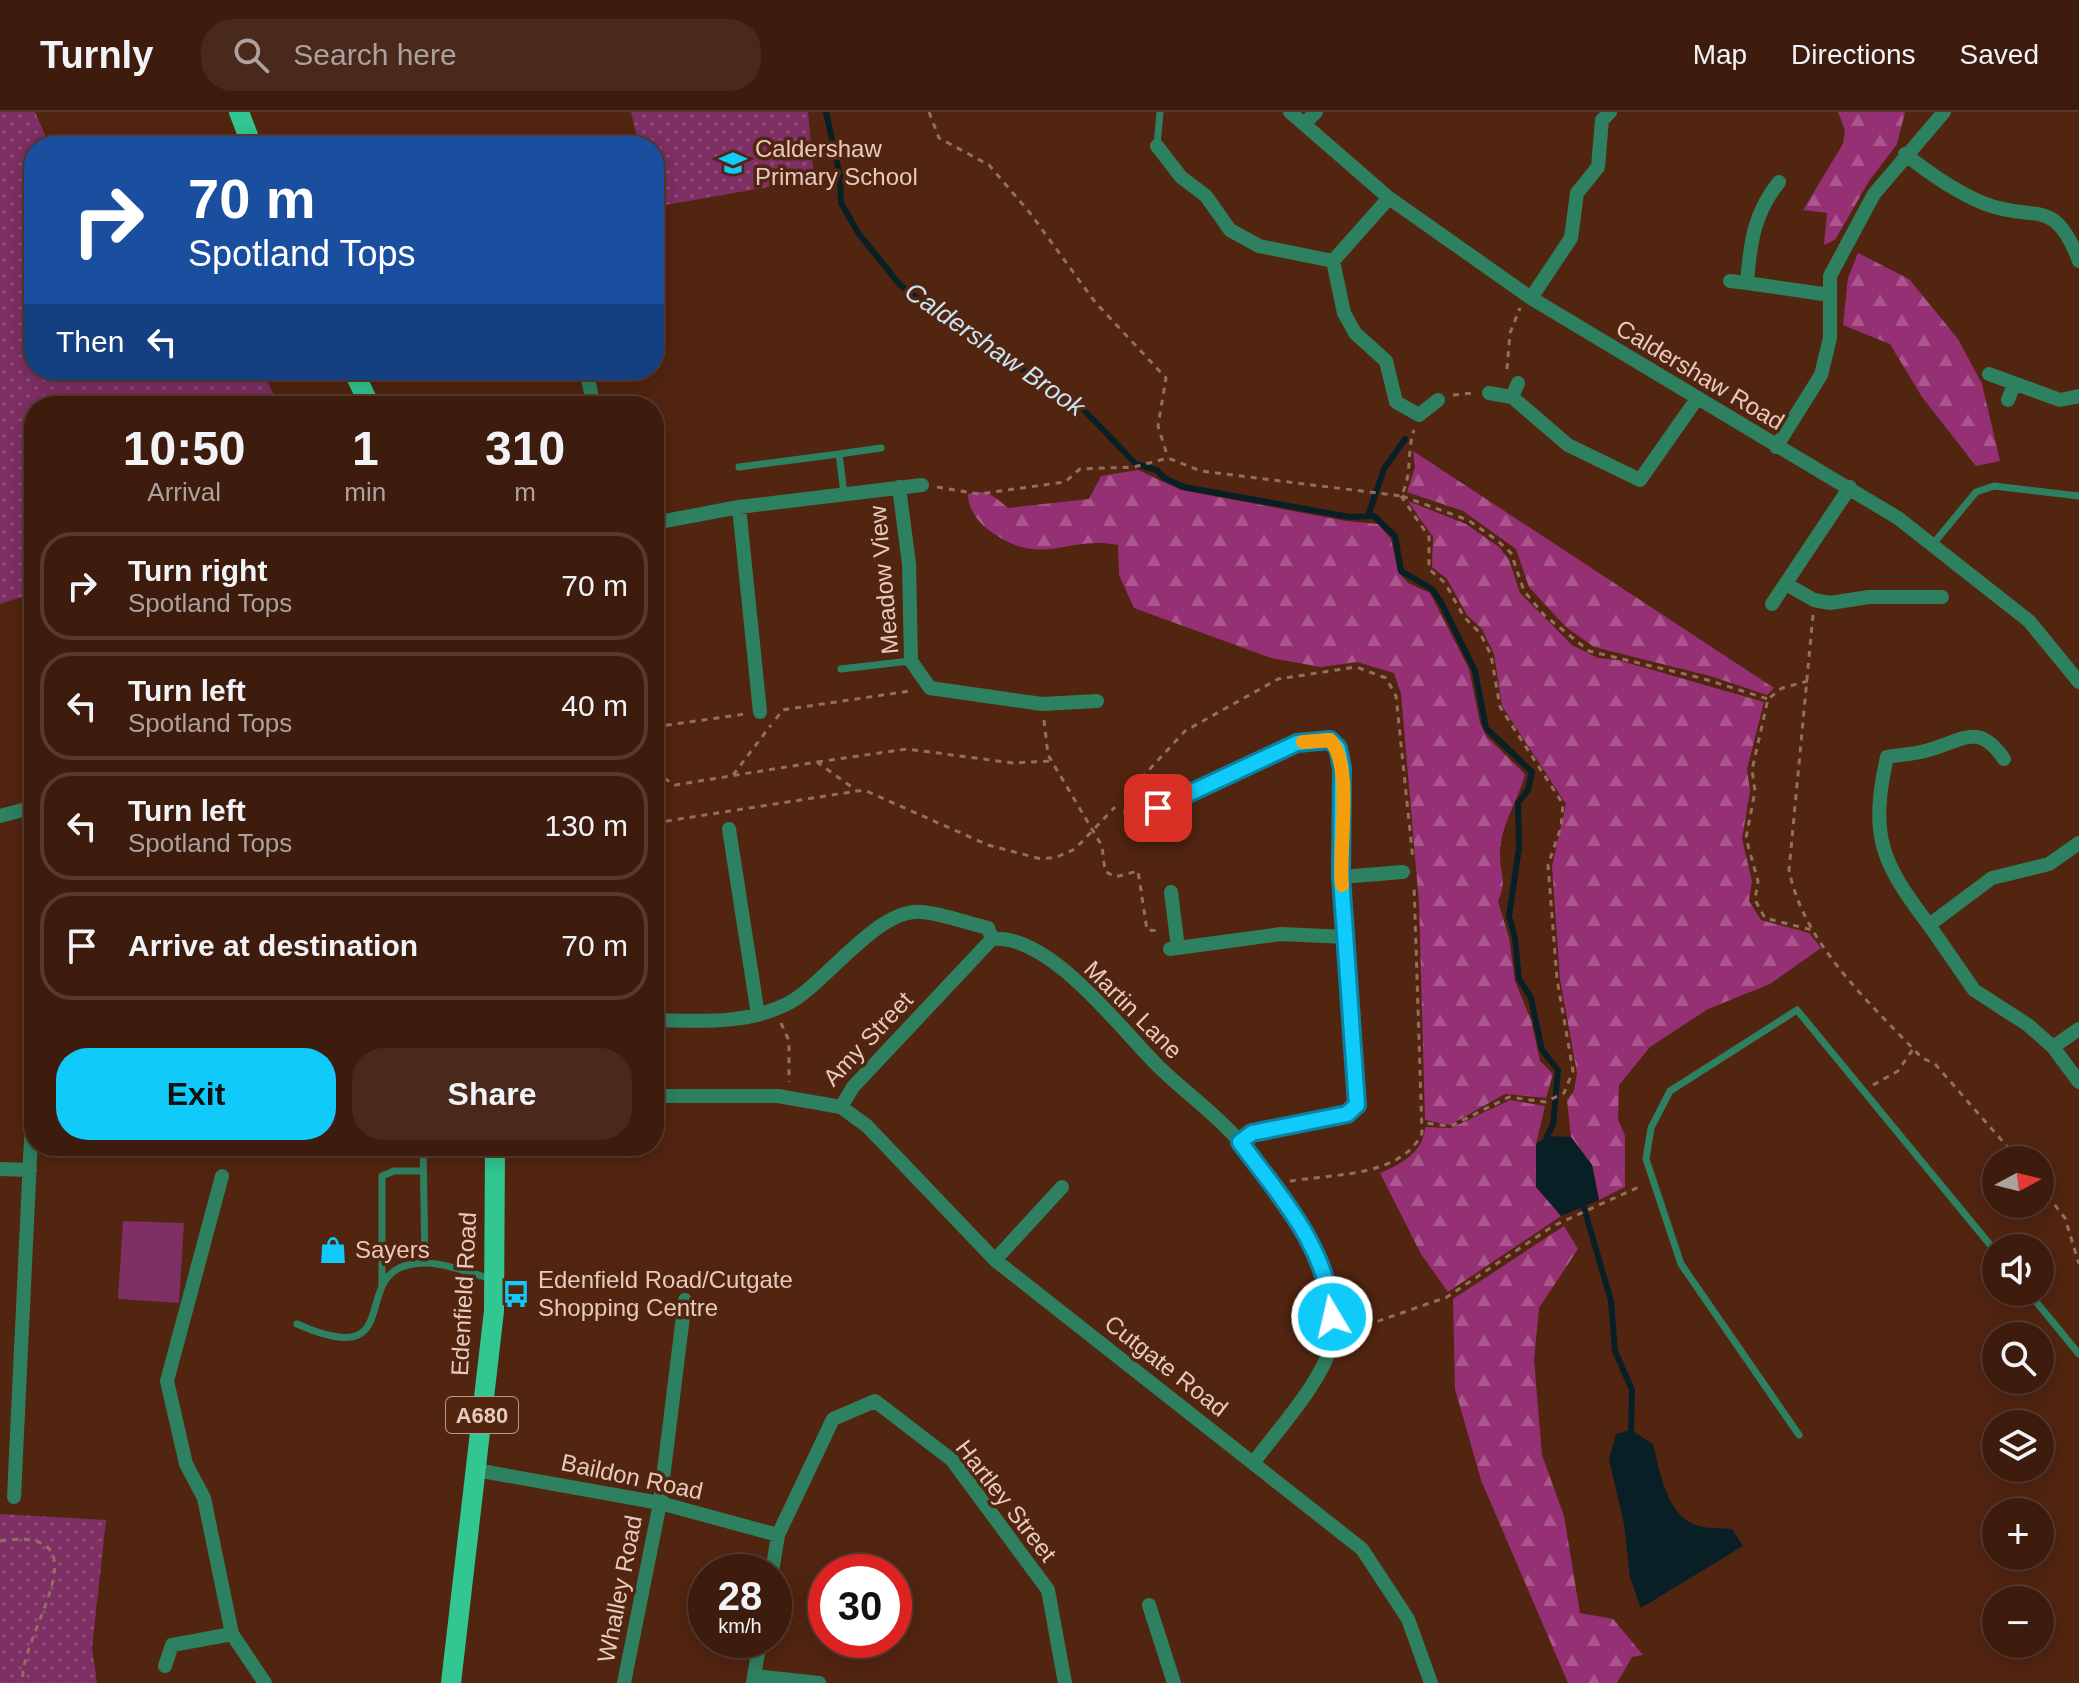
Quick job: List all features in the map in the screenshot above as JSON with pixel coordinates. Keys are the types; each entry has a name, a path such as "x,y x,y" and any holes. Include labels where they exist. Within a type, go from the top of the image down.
{"main road":[{"path":"239,112 248,136"},
{"name":"Edenfield Road","path":"451,1683 496,1280 495,1156"}],"street":[{"name":"Caldershaw Road","path":"1290,112 1389,198 1529,296 1696,400 1850,487 1933,544 2029,621 2079,682"},
{"path":"1304,124 1316,112"},
{"path":"1529,296 1571,238 1577,193 1598,167 1602,120 1610,112"},
{"path":"1776,447 1821,375 1830,338 1830,276 1874,194 1944,112"},
{"path":"1157,146 1181,177 1206,196 1230,230 1259,246 1333,261"},
{"path":"1905,154 1942,183 1985,204 2052,217 2070,237 2079,261"},
{"path":"1747,283 1754,224 1763,202 1779,182"},
{"path":"1333,261 1389,198"},
{"path":"1333,261 1344,313 1355,333 1386,361 1396,402 1419,415 1438,400"},
{"path":"1730,281 1830,295"},
{"path":"1989,374 2060,400 2079,396"},
{"path":"2008,400 2014,384"},
{"path":"1489,393 1515,390 1568,445 1646,484 1696,400"},
{"name":"Meadow View","path":"664,521 739,507 922,485"},
{"name":"Meadow View","path":"899,487 909,564 911,661 930,688"},
{"path":"1772,604 1850,487"},
{"path":"739,507 760,712"},
{"path":"1786,584 1814,600 1830,603 1915,589 1942,597"},
{"path":"930,688 1042,704 1097,701"},
{"path":"2004,759 1990,732 1956,739 1923,752 1883,753 1879,821 1882,854 1898,883 1974,990 2028,1025 2053,1047 2079,1082"},
{"path":"1130,812 1158,808 1297,743 1330,740 1338,748 1342,768 1341,877 1357,1105 1347,1114 1252,1133 1240,1142"},
{"path":"0,816 24,810"},
{"path":"729,829 758,1015"},
{"path":"1929,925 1992,878 2049,864 2079,843"},
{"path":"1341,877 1403,872"},
{"path":"1171,892 1175,943 1281,934 1346,937"},
{"name":"Martin Lane","path":"664,1020 722,1022 758,1015 790,1003 878,926 919,911 988,928 992,939 1015,941 1084,986 1159,1067 1240,1142 1296,1218 1323,1268 1331,1300 1333,1334 1328,1360 1254,1462"},
{"name":"Amy Street","path":"664,1096 789,1097 841,1107 853,1087 992,939"},
{"path":"2053,1047 2079,1029"},
{"name":"Cutgate Road","path":"841,1107 867,1126 995,1260 1362,1549 1408,1619 1431,1683"},
{"path":"14,1497 31,1156"},
{"path":"0,1169 30,1170"},
{"path":"222,1176 167,1381 186,1464 204,1498 232,1634 265,1683"},
{"path":"995,1260 1062,1187"},
{"name":"Whalley Road","path":"624,1683 660,1503 685,1300"},
{"name":"Hartley Street","path":"778,1535 833,1419 875,1401 952,1460 1048,1590 1065,1683"},
{"name":"Baildon Road","path":"476,1470 660,1503 778,1535"},
{"path":"775,1554 778,1535"},
{"path":"1149,1605 1174,1683"},
{"path":"165,1666 172,1645 232,1634"},
{"path":"757,1658 754,1680 819,1683"}],"lane":[{"path":"1157,146 1160,112"},
{"path":"739,467 881,448"},
{"path":"839,454 844,493"},
{"path":"1933,544 1976,492 1994,486 2079,496"},
{"path":"841,669 911,661"},
{"path":"1799,1435 1681,1264 1646,1159 1651,1128 1670,1091 1797,1010 1982,1235"},
{"path":"423,1156 425,1263"},
{"path":"297,1324 344,1339 360,1335 369,1325 382,1286 382,1176 394,1171 423,1171"},
{"path":"382,1286 405,1265 425,1263 496,1280"},
{"path":"2040,1306 2079,1354"}],"path":[{"path":"929,112 939,138 989,165 1030,213 1095,302 1166,378 1158,426 1168,458"},
{"path":"1515,390 1506,351 1529,296"},
{"path":"1438,400 1455,395 1489,393"},
{"path":"1401,496 1408,484 1411,468 1408,448 1419,415"},
{"path":"922,485 979,494 1065,482 1080,469 1134,467 1146,461 1168,458 1201,471 1401,496 1440,507 1498,541 1511,553 1524,591 1544,615 1589,651 1701,678 1768,699"},
{"path":"1401,496 1429,537 1429,569 1445,583 1464,617 1480,633 1491,655 1500,707 1563,804 1561,827 1548,865 1557,979 1573,1071 1564,1093 1545,1102 1509,1097 1451,1126 1424,1123"},
{"path":"1814,600 1789,870 1795,900 1854,985 1913,1049 1935,1064 2007,1146"},
{"path":"664,821 857,791 874,793 988,845 1041,859 1057,857 1075,849 1185,731 1278,679 1356,667 1386,678 1396,696 1414,872 1424,1123 1411,1151 1391,1164 1271,1184"},
{"path":"1808,681 1782,688 1768,699 1752,770 1755,791 1746,838 1758,881 1755,900 1765,918 1814,931"},
{"path":"664,726 930,688"},
{"path":"1042,704 1051,761 1102,846 1105,871 1115,877 1138,871 1147,930 1175,943"},
{"path":"733,775 782,710"},
{"path":"664,778 675,785 907,749 1013,763 1051,761"},
{"path":"817,762 857,791"},
{"path":"775,1009 789,1041 789,1097"},
{"path":"1864,1090 1898,1071 1913,1049"},
{"path":"1331,1300 1342,1297 1373,1323 1447,1297 1553,1226 1653,1180"},
{"path":"2054,1204 2065,1218 2079,1264"},
{"path":"0,1540 32,1540 49,1550 56,1564 55,1580 39,1618 23,1683"}],"shaded area":[{"path":"0,112 35,112 46,136 24,136 24,380 267,380 274,396 24,396 24,596 0,604"},
{"path":"631,112 808,112 814,179 664,205 664,136 637,136"},
{"path":"123,1221 184,1223 179,1303 118,1299"},
{"path":"0,1514 106,1520 92,1648 97,1683 0,1683"}],"green space":[{"path":"1838,112 1905,112 1897,144 1869,181 1835,240 1824,245 1827,213 1803,210 1843,144 1845,130"},
{"path":"1858,253 1909,279 1958,339 1982,384 2000,461 1976,466 1922,397 1890,344 1843,325 1848,278"},
{"path":"1413,451 1774,688 1767,695 1710,676 1594,647 1566,627 1529,587 1516,549 1463,511 1407,492 1415,467"},
{"path":"1138,470 1181,490 1346,521 1378,524 1391,539 1398,572 1408,583 1430,593 1469,669 1480,723 1487,737 1525,774 1501,842 1503,882 1498,901 1509,938 1515,981 1531,1020 1540,1061 1553,1074 1546,1098 1505,1094 1450,1125 1425,1120 1419,903 1401,694 1394,673 1357,662 1321,667 1271,658 1134,608 1119,575 1118,545 1100,543 1025,548 990,531 974,515 968,500 968,494 985,493 1008,508 1089,499 1101,476"},
{"path":"1408,501 1466,524 1499,547 1509,560 1520,593 1572,645 1598,658 1618,660 1764,702 1747,769 1750,791 1742,839 1752,881 1749,901 1761,920 1809,933 1821,948 1770,984 1708,1009 1650,1047 1619,1085 1618,1119 1625,1136 1625,1187 1599,1200 1592,1165 1571,1137 1567,1100 1574,1091 1577,1073 1560,979 1552,866 1566,804 1502,706 1494,654 1482,629 1467,615 1447,579 1432,567 1433,537"},
{"path":"1510,1100 1545,1106 1536,1144 1536,1186 1561,1216 1448,1292 1421,1254 1380,1173 1403,1162 1416,1150 1425,1127 1451,1128"},
{"path":"1564,1226 1578,1249 1539,1308 1534,1360 1542,1455 1564,1516 1580,1613 1613,1619 1643,1655 1632,1657 1617,1683 1568,1683 1481,1480 1455,1389 1453,1299"}],"water":[{"path":"1547,1136 1571,1137 1592,1165 1599,1200 1561,1216 1536,1187 1536,1144"},
{"path":"1631,1430 1653,1444 1665,1489 1684,1518 1702,1527 1732,1529 1743,1546 1641,1608 1630,1578 1624,1524 1609,1459 1616,1434"}],"waterway":[{"name":"Caldershaw Brook","path":"826,112 840,176 841,203 859,234 900,285 945,319 1081,407 1136,464 1157,470 1164,478 1184,487 1350,517 1374,516 1395,536 1401,571 1432,589 1475,671 1486,728 1532,772 1528,790 1518,803 1519,848 1509,916 1515,938 1519,979 1531,998 1542,1050 1558,1070 1553,1125 1547,1136"},
{"path":"1368,516 1384,469 1405,439"},
{"path":"1584,1208 1611,1301 1615,1351 1632,1390 1631,1430"}],"slow traffic":[{"path":"1303,742 1330,740 1338,748 1342,768 1342,885"}],"place":[{"name":"Caldershaw Primary School","path":"733,163"},
{"name":"Sayers","path":"333,1250"},
{"name":"Edenfield Road/Cutgate Shopping Centre","path":"516,1294"}],"route":[{"path":"1158,808 1297,743 1330,740 1338,748 1342,768 1341,877 1357,1105 1347,1114 1252,1133 1240,1142 1296,1218 1323,1268 1332,1317"}]}
